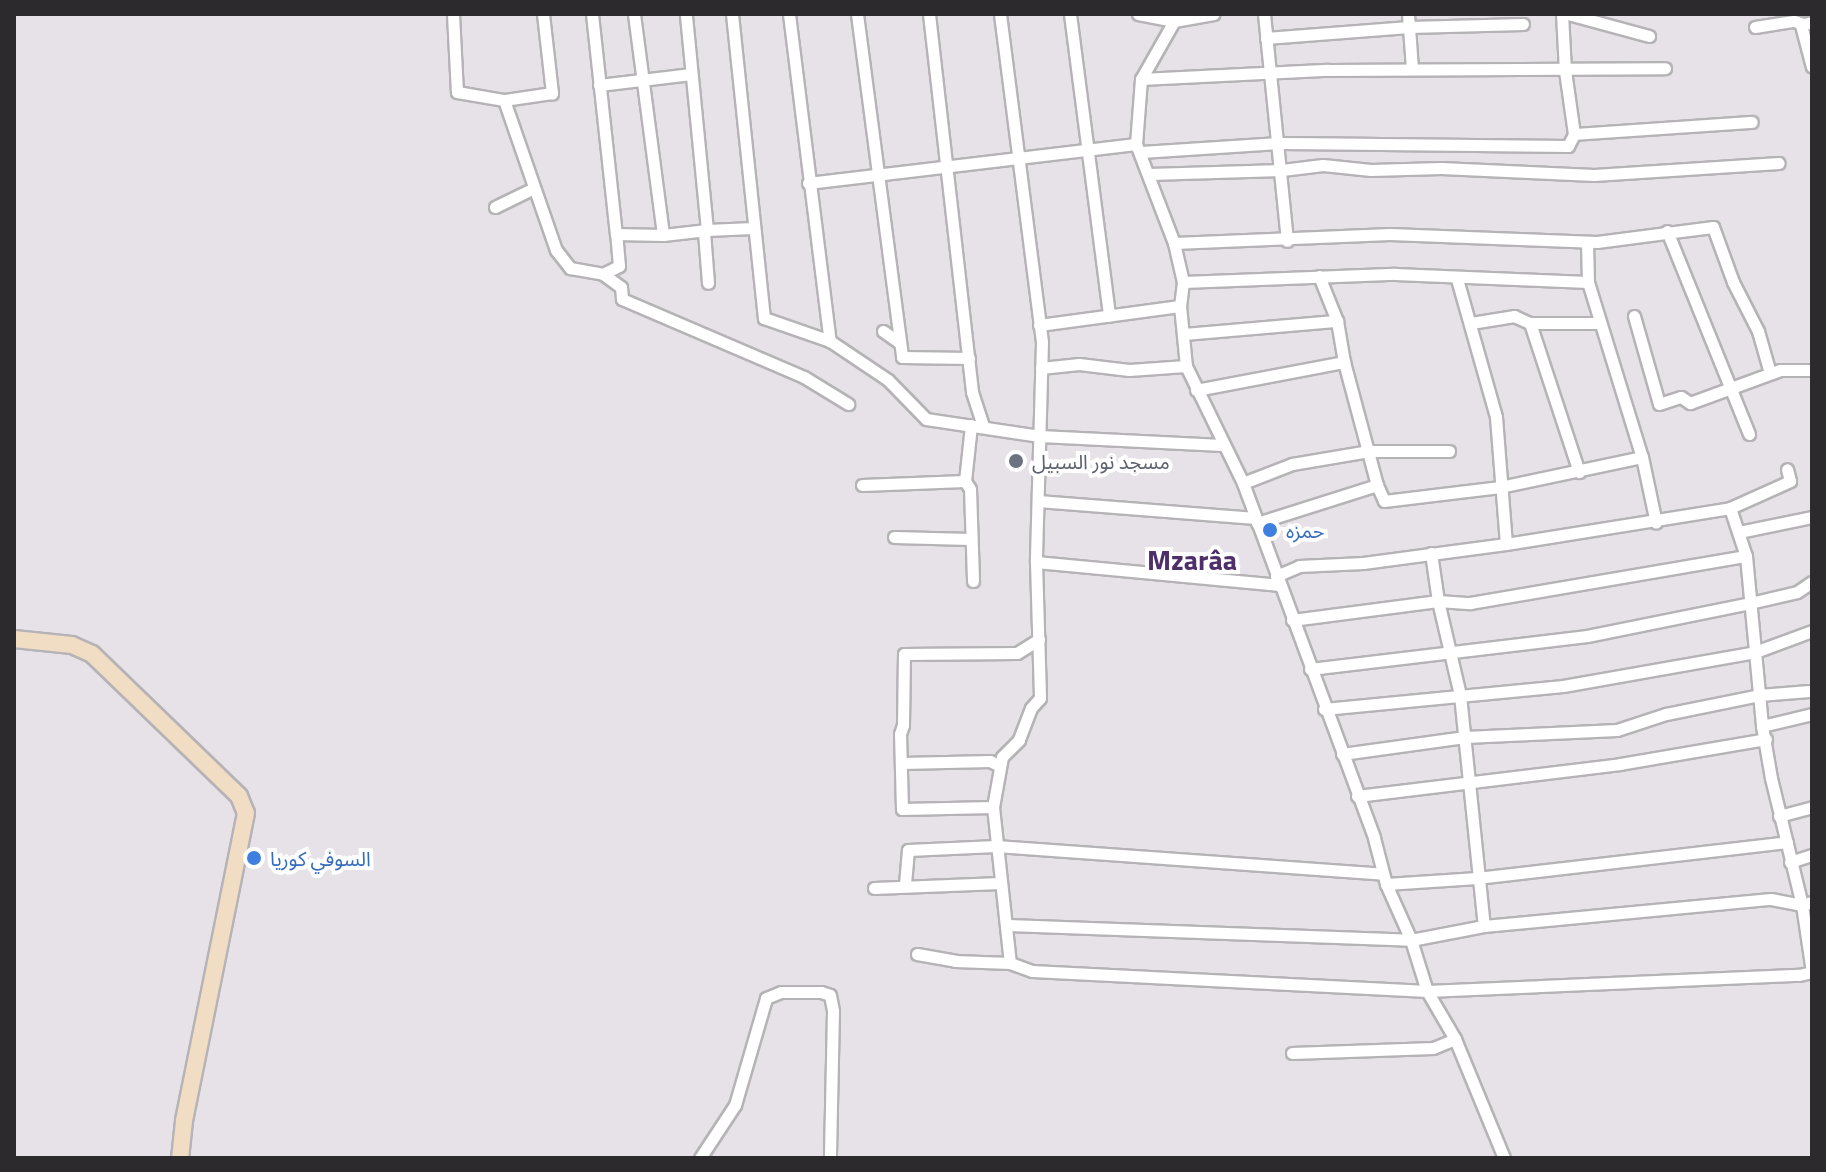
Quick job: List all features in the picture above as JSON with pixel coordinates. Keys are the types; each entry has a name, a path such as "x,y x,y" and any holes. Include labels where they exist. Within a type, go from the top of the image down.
{"street":[{"path":"453,14 457,92 504,100 552,93 543,14"},
{"path":"592,14 619,266 603,274"},
{"path":"634,14 663,235"},
{"path":"686,14 708,283"},
{"path":"732,14 764,318 830,341 888,380 926,419 1040,436 1222,445"},
{"path":"789,14 830,341"},
{"path":"857,14 902,357 969,358"},
{"path":"929,14 977,426 965,481 970,489 973,581"},
{"path":"1000,14 1039,325 1041,368 1036,562 1040,698 1031,708 1019,740 998,765 993,807 1010,963"},
{"path":"1070,14 1109,315"},
{"path":"1138,14 1176,17 1213,14"},
{"path":"1264,14 1287,241"},
{"path":"1408,14 1412,69"},
{"path":"808,183 948,169 1088,148 1279,143 1568,146 1574,134 1565,71 1565,14 1649,36"},
{"path":"1176,17 1141,79 1138,148 1174,243 1183,282 1180,306 1186,366 1243,483 1427,991 1455,1039 1504,1158"},
{"path":"1755,27 1794,21 1807,23 1812,67"},
{"path":"1266,38 1409,27 1523,24"},
{"path":"1141,79 1328,70 1565,71 1665,68"},
{"path":"599,85 691,74"},
{"path":"504,100 556,250 570,268 603,274 621,287 622,299 790,371 848,404"},
{"path":"1574,134 1752,122"},
{"path":"1149,174 1282,170 1323,165 1371,170 1441,168 1594,175 1779,163"},
{"path":"495,207 534,188"},
{"path":"1174,243 1287,241 1390,234 1587,242 1713,227 1733,282 1758,331 1770,373"},
{"path":"616,234 663,235 753,228"},
{"path":"1667,231 1749,434"},
{"path":"1587,242 1588,282 1642,457 1656,523"},
{"path":"1183,282 1395,274 1457,279 1588,282"},
{"path":"1319,276 1337,321 1344,362 1369,451 1372,487 1384,501 1500,487 1642,457"},
{"path":"1457,279 1496,417 1506,544"},
{"path":"1039,325 1180,306"},
{"path":"1471,323 1514,316 1530,323 1600,323"},
{"path":"1634,316 1659,404 1681,397 1690,403 1770,373 1812,370"},
{"path":"1184,334 1337,321"},
{"path":"1530,323 1579,472"},
{"path":"883,331 899,342"},
{"path":"1196,390 1344,362"},
{"path":"1041,368 1079,364 1129,370 1186,366"},
{"path":"1243,483 1292,464 1369,451 1449,451"},
{"path":"1036,562 1278,581 1299,566 1363,563 1506,544 1656,523 1730,508 1790,481 1787,469"},
{"path":"862,485 965,481"},
{"path":"1038,501 1256,520 1372,487"},
{"path":"917,954 955,961 1010,963 1032,971 1427,991 1812,972 1807,903 1790,862 1762,726 1746,556 1730,508"},
{"path":"1739,532 1812,517"},
{"path":"894,537 970,539"},
{"path":"1431,553 1438,601 1460,695 1484,926"},
{"path":"1292,620 1438,601 1470,603 1746,556"},
{"path":"1310,669 1587,636 1797,592 1812,582"},
{"path":"1324,709 1563,686 1755,652 1812,631"},
{"path":"14,639 72,645 92,654 239,796 246,813 184,1121 180,1158"},
{"path":"993,807 902,809 904,654 1017,653 1039,639"},
{"path":"1342,754 1465,737 1617,730 1666,714 1759,695 1809,691"},
{"path":"1762,726 1812,714"},
{"path":"1357,796 1620,764 1766,739"},
{"path":"902,763 990,761 998,765"},
{"path":"1779,816 1812,807"},
{"path":"905,884 908,850 996,846 1384,879 1477,878 1787,842"},
{"path":"1790,862 1812,855"},
{"path":"874,888 905,884 1000,883"},
{"path":"1008,925 1411,940 1484,926 1771,899 1807,903"},
{"path":"700,1158 735,1105 766,998 781,992 821,992 830,995 833,1011 830,1158"},
{"path":"1292,1053 1433,1048 1455,1039"}],"place":[{"name":"مسجد نور السبيل","path":"1016,461"},
{"name":"حمزه","path":"1270,530"},
{"name":"السوفي كوريا","path":"254,858"}],"district":[{"name":"Mzarâa","path":"1192,560"}]}
